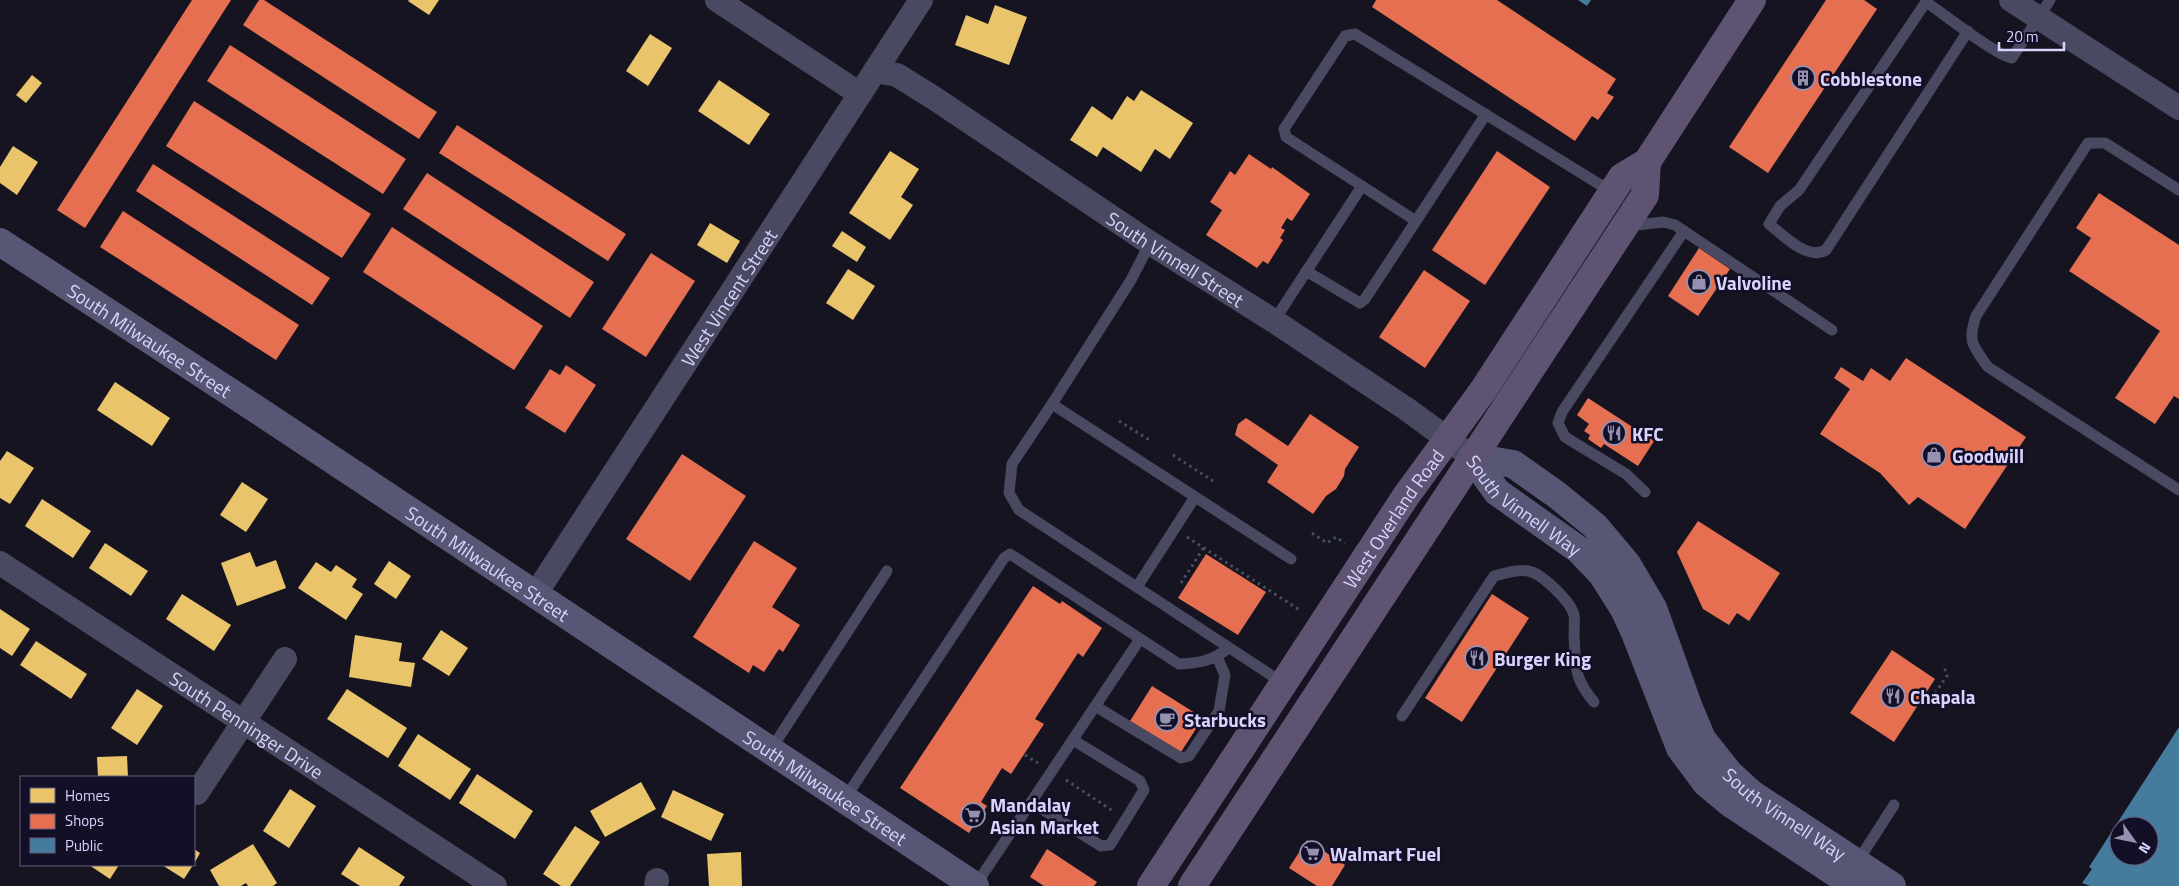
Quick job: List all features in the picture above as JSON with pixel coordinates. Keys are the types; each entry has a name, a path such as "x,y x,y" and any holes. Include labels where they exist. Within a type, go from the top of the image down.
{"main road":[{"name":"West Overland Road","path":"1151,886 1406,496 1484,389 1622,177 1647,162 1752,0"},
{"name":"West Overland Road","path":"1192,886 1645,195 1647,162"},
{"path":"1171,886 1190,857 1202,808"}],"street":[{"path":"717,0 860,94"},
{"name":"West Vincent Street","path":"535,596 921,0"},
{"path":"2011,0 2044,9 2179,108"},
{"name":"South Vinnell Street","path":"875,71 897,76 934,98 1150,243 1274,321 1416,416 1472,457"},
{"name":"South Milwaukee Street","path":"0,242 253,407 535,596 975,886"},
{"name":"South Vinnell Way","path":"1472,457 1513,464 1557,495 1595,526 1628,564 1653,608 1689,708 1702,738 1729,773 1850,879 1892,886"},
{"name":"South Penninger Drive","path":"0,563 495,886"},
{"path":"197,793 285,659"}],"lane":[{"path":"1968,31 1826,250 1810,252 1769,224 1780,206 1799,190 1926,2 2005,56 2012,58 2044,9"},
{"path":"1416,221 1286,137 1284,129 1345,36 1355,34 1612,192"},
{"path":"1306,271 1360,303 1365,300 1486,114"},
{"path":"2179,190 2105,143 2088,143 1976,316 1970,333 1975,349 1988,367 2179,490"},
{"path":"1274,321 1362,186"},
{"path":"1625,226 1663,222 1675,225 1832,330"},
{"path":"1645,492 1626,474 1565,437 1558,423 1562,412 1684,231"},
{"path":"1150,243 1131,280 1012,464 1009,493 1019,510 1283,683"},
{"path":"1052,404 1291,559"},
{"path":"1137,587 1195,497"},
{"path":"844,800 1004,558 1010,554 1179,664 1204,662 1217,657 1228,648"},
{"path":"770,751 887,571"},
{"path":"1402,716 1494,576 1512,571 1531,572 1547,581 1562,596 1574,614 1576,672 1582,688 1594,702"},
{"path":"975,886 1140,639"},
{"path":"1095,706 1181,758 1189,756 1218,711 1225,675 1217,657"},
{"path":"1031,802 1101,846 1110,844 1144,790 1140,781 1073,740"},
{"path":"1850,879 1894,805"}],"path":[{"path":"1118,421 1151,442"},
{"path":"1173,455 1213,481"},
{"path":"1312,533 1327,543 1336,537 1352,547"},
{"path":"1184,534 1308,616"},
{"path":"1181,583 1204,547"},
{"path":"1936,693 1947,676 1944,666"},
{"path":"1025,755 1041,764"},
{"path":"1063,778 1120,816"}],"building: Homes":[{"path":"409,0 439,0 429,15"},
{"path":"995,5 1027,17 1009,65 955,45 966,15 988,24"},
{"path":"650,34 672,48 648,86 626,71"},
{"path":"32,75 42,83 26,103 16,95"},
{"path":"719,80 770,114 749,145 698,111"},
{"path":"1141,90 1193,123 1170,159 1155,149 1141,172 1103,147 1097,157 1070,140 1092,106 1112,120 1127,96 1134,101"},
{"path":"13,146 38,162 17,195 0,183 0,167"},
{"path":"890,151 919,169 901,197 913,205 890,240 849,213"},
{"path":"710,223 740,241 727,263 697,245"},
{"path":"842,231 866,247 857,262 832,246"},
{"path":"848,269 875,286 853,320 826,303"},
{"path":"115,382 170,418 152,446 97,410"},
{"path":"7,451 34,468 10,504 0,498 0,461"},
{"path":"242,482 268,499 246,532 220,515"},
{"path":"42,499 91,531 73,558 25,526"},
{"path":"105,543 148,571 131,596 89,568"},
{"path":"250,552 256,567 276,560 286,588 237,606 221,563"},
{"path":"389,561 411,576 396,599 374,584"},
{"path":"316,562 331,572 336,565 357,579 352,587 363,594 346,620 298,588"},
{"path":"182,594 231,625 214,651 166,619"},
{"path":"0,609 30,629 12,656 0,648"},
{"path":"441,630 468,648 449,676 422,659"},
{"path":"355,635 402,643 399,661 415,663 411,687 349,677"},
{"path":"36,641 87,674 71,699 20,665"},
{"path":"137,689 163,706 137,745 111,728"},
{"path":"347,689 407,728 388,758 327,719"},
{"path":"418,734 471,769 450,800 398,766"},
{"path":"127,756 128,776 98,776 97,757"},
{"path":"477,774 533,811 515,839 459,803"},
{"path":"641,782 656,809 605,837 590,811"},
{"path":"290,789 316,806 289,848 263,831"},
{"path":"673,790 724,814 711,841 661,817"},
{"path":"575,826 600,842 570,886 561,886 543,874"},
{"path":"253,844 277,883 273,886 248,886 246,883 241,886 219,886 210,870"},
{"path":"359,847 405,877 399,886 360,886 341,874"},
{"path":"195,850 200,853 195,862"},
{"path":"741,852 742,886 709,886 707,854"},
{"path":"90,866 118,866 110,879"},
{"path":"164,866 192,866 184,879"}],"building: Shops":[{"path":"192,0 231,0 85,228 57,210"},
{"path":"259,0 264,0 437,112 419,139 243,25"},
{"path":"1376,0 1497,0 1616,79 1607,93 1614,97 1598,120 1592,116 1575,141 1372,7"},
{"name":"Cobblestone","path":"1826,0 1864,0 1877,9 1768,173 1729,147"},
{"path":"230,45 406,159 383,194 207,81"},
{"path":"194,101 371,214 342,258 166,146"},
{"path":"457,125 626,234 608,261 439,153"},
{"path":"1497,151 1550,187 1485,285 1432,250"},
{"path":"1249,154 1271,169 1272,167 1310,194 1292,221 1287,218 1281,228 1285,230 1280,238 1283,240 1268,264 1263,261 1257,268 1206,235 1222,210 1210,202 1230,171 1235,175"},
{"path":"153,164 330,278 312,305 136,191"},
{"path":"427,173 594,282 570,318 403,209"},
{"path":"2099,193 2179,245 2179,399 2174,396 2155,424 2115,398 2160,331 2069,271 2091,238 2076,228"},
{"path":"123,211 299,325 276,360 100,247"},
{"path":"392,227 543,326 514,370 363,272"},
{"name":"Valvoline","path":"1699,248 1730,269 1698,316 1668,296"},
{"path":"651,253 695,281 646,357 602,329"},
{"path":"1424,270 1470,301 1425,368 1379,337"},
{"name":"Goodwill","path":"1906,358 2026,437 1965,529 1918,497 1909,505 1880,473 1820,434 1850,389 1834,378 1841,367 1863,381 1871,368 1890,381"},
{"path":"566,365 596,385 565,433 525,408 550,369 560,375"},
{"name":"KFC","path":"1588,398 1654,441 1638,466 1604,444 1601,448 1588,439 1590,435 1584,431 1589,424 1577,415"},
{"path":"1310,414 1359,447 1345,469 1344,476 1336,489 1326,496 1313,514 1267,482 1278,465 1235,435 1238,424 1246,418 1288,446"},
{"path":"682,454 746,496 690,581 626,539"},
{"path":"1698,521 1780,573 1749,621 1737,613 1729,625 1703,609 1677,552"},
{"path":"754,541 797,568 772,607 800,625 783,652 779,649 764,672 753,665 749,673 693,637"},
{"path":"1206,554 1266,592 1238,635 1178,598"},
{"path":"1033,586 1060,604 1062,601 1102,628 1083,657 1078,653 1035,719 1044,724 1011,774 1002,768 981,802 987,806 969,833 900,788"},
{"name":"Burger King","path":"1492,594 1529,618 1462,722 1425,698"},
{"name":"Chapala","path":"1892,650 1935,679 1894,742 1850,713"},
{"name":"Starbucks","path":"1152,686 1203,718 1181,752 1130,721"},
{"name":"Walmart Fuel","path":"1307,840 1345,865 1332,886 1317,886 1289,868"},
{"path":"1047,849 1097,882 1094,886 1044,886 1030,877"}],"building: Public":[{"path":"1578,0 1591,0 1587,6"},
{"path":"2179,727 2179,886 2090,886 2082,883 2092,869 2089,867 2109,836 2109,866 2159,866 2159,816 2122,816"}],"place":[{"name":"Cobblestone","path":"1803,78"},
{"name":"Valvoline","path":"1699,282"},
{"name":"KFC","path":"1614,433"},
{"name":"Goodwill","path":"1934,455"},
{"name":"Burger King","path":"1477,658"},
{"name":"Chapala","path":"1893,696"},
{"name":"Starbucks","path":"1167,719"},
{"name":"Mandalay Asian Market","path":"973,815"},
{"name":"Walmart Fuel","path":"1312,853"}]}
